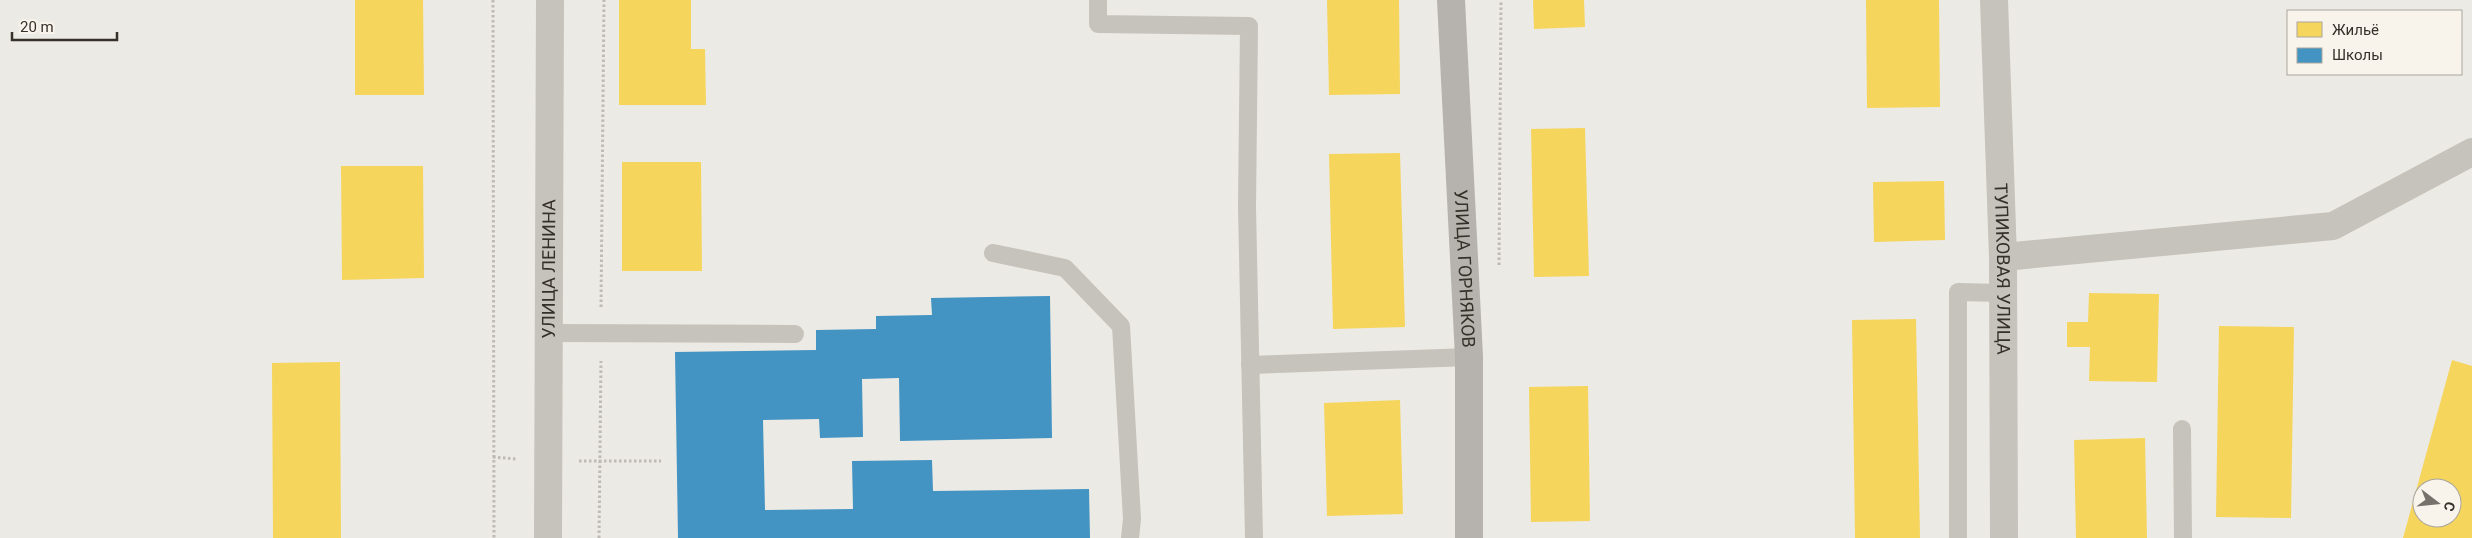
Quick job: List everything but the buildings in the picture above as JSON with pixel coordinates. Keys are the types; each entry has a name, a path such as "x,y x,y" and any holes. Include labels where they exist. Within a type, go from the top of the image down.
{"main road":[{"name":"УЛИЦА ГОРНЯКОВ","path":"1451,0 1470,357 1469,538"}],"street":[{"name":"УЛИЦА ЛЕНИНА","path":"548,538 550,0"},
{"name":"ТУПИКОВАЯ УЛИЦА","path":"1994,0 2003,257 2004,538"},
{"path":"2003,257 2332,226 2472,152"}],"lane":[{"path":"1098,0 1098,24 1249,26 1247,207 1254,538"},
{"path":"992,253 1065,268 1121,326 1132,519 1130,538"},
{"path":"1958,538 1958,292 2002,293"},
{"path":"548,333 796,334"},
{"path":"1250,365 1470,357"},
{"path":"2182,429 2183,538"}],"path":[{"path":"494,0 494,538"},
{"path":"599,538 604,0"},
{"path":"1499,275 1501,0"}]}
